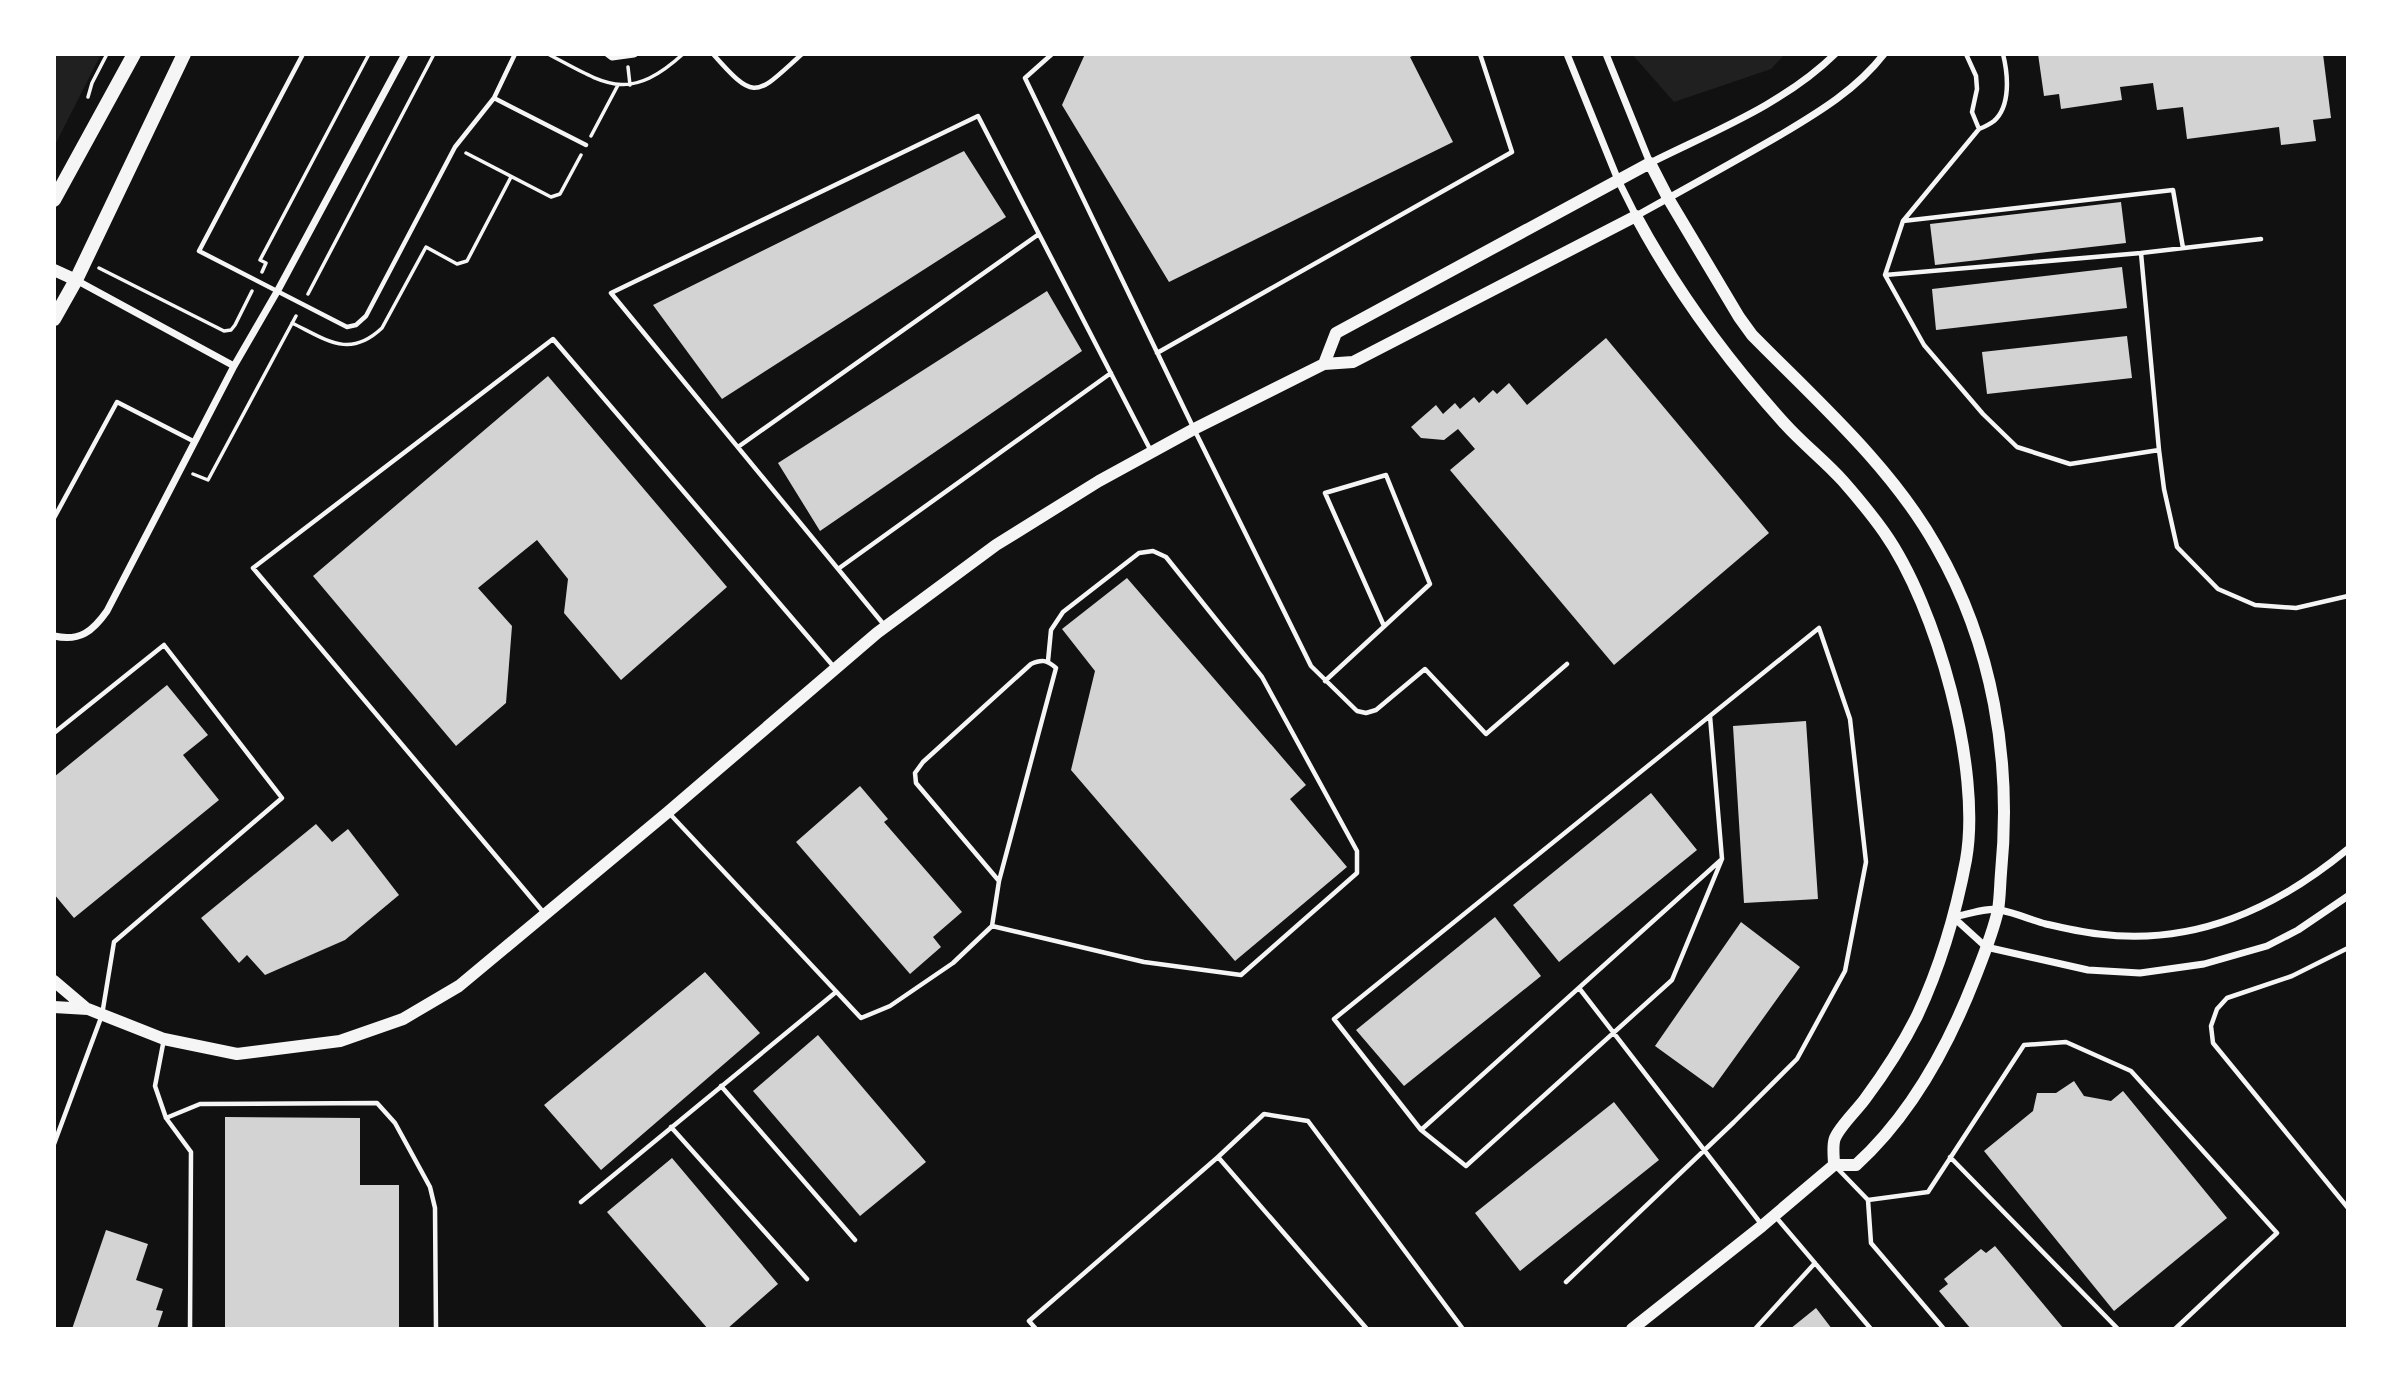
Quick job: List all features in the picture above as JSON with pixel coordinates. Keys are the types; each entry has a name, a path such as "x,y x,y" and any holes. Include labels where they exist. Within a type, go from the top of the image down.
{"main road":[{"path":"54,200 134,54"},
{"path":"54,319 76,280 184,54"}],"street":[{"path":"54,636 76,636 95,629 183,467 234,366 405,54"},
{"path":"608,54 612,57 634,54"},
{"path":"1567,54 1618,180 1661,262 1719,348 1786,426 1842,481 1885,534 1909,576 1942,661 1956,708 1966,759 1969,811 1966,857 1953,917 1917,1014 1892,1062 1835,1139 1834,1165"},
{"path":"1606,54 1650,163 1739,317 1752,335 1866,452 1918,518 1951,573 1980,647 1997,712 2001,740 2004,823 1998,909 1986,947 1954,1028 1926,1080 1909,1104 1872,1150 1856,1165 1834,1165 1632,1329"},
{"path":"1324,364 1336,333 1650,163 1785,95 1816,73 1835,54"},
{"path":"54,1007 88,1009 164,1039 237,1054 340,1041 403,1019 459,986 886,626 996,545 1099,481 1194,429 1324,364 1353,362 1636,216 1833,104 1875,66 1884,54"},
{"path":"54,270 234,366"},
{"path":"1953,917 1998,909 2048,925 2099,934 2141,936 2196,930 2244,915 2290,891 2348,849"},
{"path":"1953,917 1986,947 2088,970 2114,973 2170,970 2204,964 2267,946 2298,930 2348,896"},
{"path":"54,981 88,1009"}],"lane":[{"path":"303,54 199,251 347,327 356,326 366,316 455,146 494,98 516,54"},
{"path":"713,54 738,82 748,88 760,88 802,54"},
{"path":"1052,54 1025,78 1311,666 1357,710 1366,713 1376,710 1425,669 1486,734 1567,664"},
{"path":"1157,353 1512,152 1480,54"},
{"path":"1966,54 1976,76 1977,89 1972,112 1979,129"},
{"path":"2003,54 2007,88 1996,120 1979,129 1903,221 1885,275 1924,345 1983,414 2017,447 2070,464 2159,450"},
{"path":"494,98 586,145"},
{"path":"886,626 611,293 978,116 1152,452"},
{"path":"1903,221 2173,190 2183,248"},
{"path":"738,447 1039,234"},
{"path":"1885,275 2141,253 2261,239"},
{"path":"2141,253 2159,450 2164,489 2177,547 2218,589 2255,605 2296,608 2348,596"},
{"path":"545,914 253,568 553,339 835,669"},
{"path":"838,569 1111,373"},
{"path":"54,518 117,402 195,442"},
{"path":"1325,681 1430,584 1387,475 1325,493 1384,626"},
{"path":"992,926 1144,962 1241,975 1357,873 1357,851 1262,677 1166,557 1153,551 1139,553 1063,612 1051,630 1048,661"},
{"path":"1566,1282 1797,1059 1845,971 1866,862 1850,719 1819,628 1334,1019 1421,1130 1465,1166 1672,980 1722,859 1710,716"},
{"path":"54,733 164,645 282,798 114,942 102,1014 54,1144"},
{"path":"668,812 861,1018 890,1006 953,964 992,926 999,881 1056,668 1048,661 1040,660 1031,664 923,762 915,773 916,783 999,881"},
{"path":"1421,1130 1722,859"},
{"path":"2348,948 2292,976 2227,998 2217,1009 2211,1026 2213,1043 2348,1208"},
{"path":"1579,988 1762,1226"},
{"path":"581,1202 835,992"},
{"path":"164,1039 155,1086 166,1118 191,1152 190,1329"},
{"path":"1868,1200 1928,1192 2024,1045 2066,1042 2131,1071 2277,1233 2175,1329"},
{"path":"721,1086 855,1240"},
{"path":"166,1118 201,1104 377,1103 395,1123 430,1187 435,1208 436,1329"},
{"path":"1036,1329 1030,1321 1264,1114 1308,1121 1462,1329"},
{"path":"671,1127 807,1279"},
{"path":"1218,1157 1367,1329"},
{"path":"1951,1157 2118,1329"},
{"path":"1834,1165 1868,1200 1871,1243 1944,1329"},
{"path":"1774,1216 1871,1329"},
{"path":"1755,1329 1815,1264"}],"path":[{"path":"98,268 224,331 230,330 266,263 260,260 369,54"},
{"path":"183,467 208,480 434,54"},
{"path":"455,146 551,197 560,194 618,85"},
{"path":"292,323 342,346 365,342 373,337 382,328 426,247 457,264 467,261 512,177"}],"shaded area":[{"path":"54,54 101,54 54,147"},
{"path":"1632,54 1785,54 1771,69 1674,102"}],"building":[{"path":"1085,54 1417,54 1410,57 1453,142 1169,282 1062,105"},
{"path":"2038,54 2323,54 2331,118 2313,120 2316,141 2281,145 2279,127 2187,139 2183,107 2157,110 2153,83 2120,87 2122,100 2061,109 2059,94 2044,96"},
{"path":"964,151 1006,217 722,399 653,305"},
{"path":"2121,202 2126,243 1935,265 1930,224"},
{"path":"2122,267 2127,308 1936,330 1932,289"},
{"path":"1047,291 1082,351 820,531 778,463"},
{"path":"2127,336 2132,378 1987,394 1982,352"},
{"path":"1606,338 1769,533 1614,665 1450,470 1475,449 1458,429 1444,440 1421,438 1411,427 1436,405 1443,414 1455,403 1460,409 1474,397 1479,403 1493,390 1497,394 1509,383 1527,405"},
{"path":"548,376 727,587 621,680 564,613 568,579 537,540 478,588 512,626 506,703 456,746 313,576"},
{"path":"1127,578 1306,785 1290,799 1347,867 1235,961 1071,770 1095,671 1062,629"},
{"path":"167,685 208,735 183,755 219,800 74,918 54,894 54,777"},
{"path":"1806,721 1818,899 1744,903 1733,726"},
{"path":"860,786 888,819 884,822 962,912 933,937 941,947 910,974 796,842"},
{"path":"1651,793 1697,850 1559,962 1513,905"},
{"path":"316,824 332,842 348,829 399,895 345,940 265,975 247,955 239,963 201,918"},
{"path":"1495,917 1541,976 1404,1086 1356,1030"},
{"path":"1741,922 1800,967 1713,1088 1655,1046"},
{"path":"705,972 760,1033 601,1170 544,1105"},
{"path":"818,1035 926,1162 860,1216 753,1091"},
{"path":"2074,1081 2084,1096 2111,1101 2123,1091 2227,1218 2114,1311 1984,1151 2033,1111 2037,1093 2056,1093"},
{"path":"1614,1102 1659,1160 1520,1271 1475,1213"},
{"path":"225,1117 360,1118 360,1185 399,1185 399,1329 225,1329"},
{"path":"672,1158 778,1284 727,1329 708,1329 607,1212"},
{"path":"106,1230 148,1244 136,1280 163,1289 156,1310 163,1311 157,1329 72,1329"},
{"path":"1995,1246 2064,1329 1971,1329 1939,1291 1948,1284 1944,1279 1981,1249 1986,1253"},
{"path":"1816,1308 1832,1329 1790,1329"}]}
